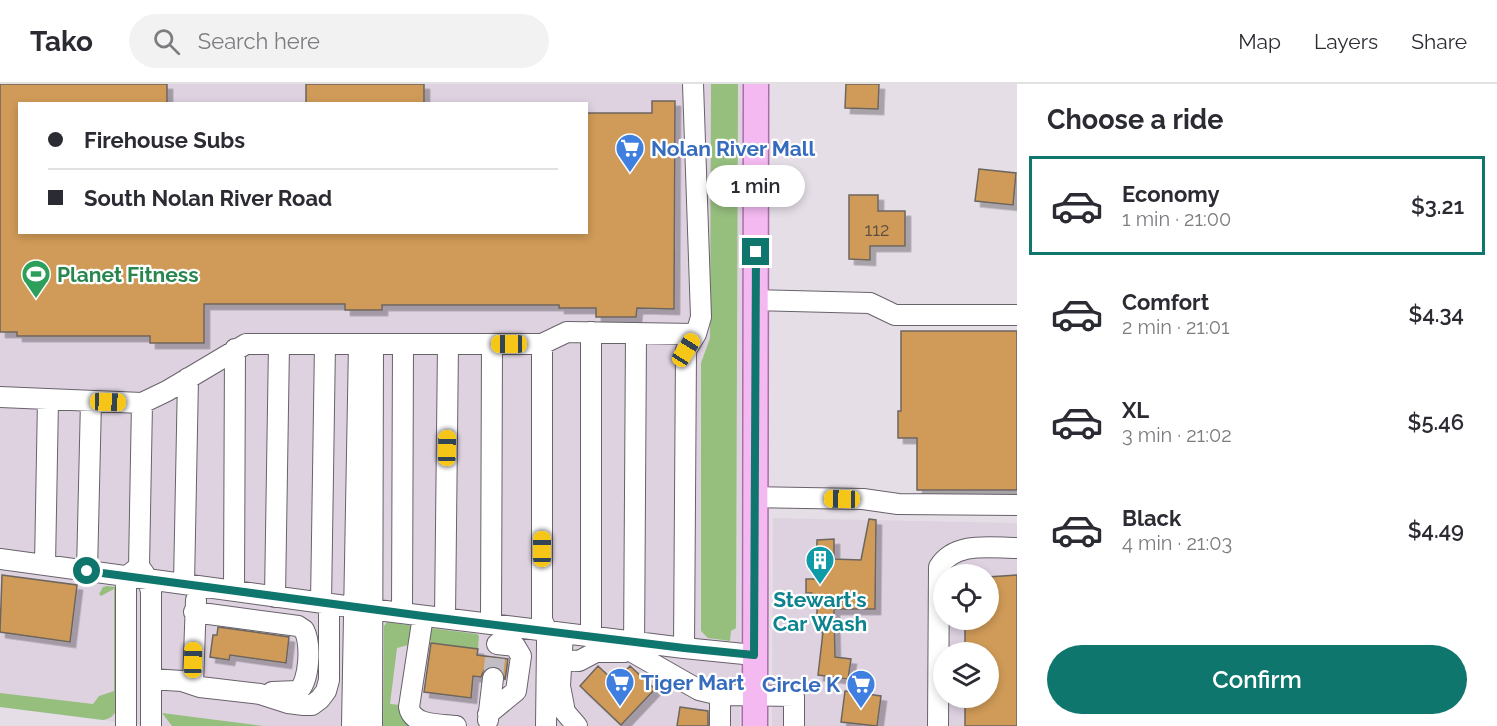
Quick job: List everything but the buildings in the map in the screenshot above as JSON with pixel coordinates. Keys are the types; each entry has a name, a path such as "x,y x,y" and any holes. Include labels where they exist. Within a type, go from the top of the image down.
{"main road":[{"path":"755,726 756,84"}],"street":[{"path":"684,648 686,350 696,334 701,317 693,84"},
{"path":"756,300 870,303 895,315 1017,315"},
{"path":"0,398 142,403 246,344 542,344 567,332 696,334"},
{"path":"591,332 591,636"},
{"path":"634,647 636,333"},
{"path":"275,597 279,344"},
{"path":"151,679 182,681 200,687 260,694 296,705 312,705 326,691 329,681 325,603 325,344"},
{"path":"352,726 363,603 366,344"},
{"path":"445,618 448,344"},
{"path":"492,344 495,637"},
{"path":"542,344 547,628 546,726"},
{"path":"402,613 403,345"},
{"path":"234,591 235,349"},
{"path":"188,378 193,684"},
{"path":"45,565 48,400"},
{"path":"87,571 91,401"},
{"path":"126,726 138,574 142,403"},
{"path":"755,497 863,499 898,504 1017,505"},
{"path":"938,726 939,567 944,560 957,551 972,548 1017,548"},
{"path":"0,559 87,571 138,574 193,596 298,626 304,630 308,644 306,681 303,687 293,692 284,690 260,694"},
{"path":"138,574 151,592 151,726"},
{"path":"193,596 234,591 325,603 363,603 402,613 445,618 495,637 515,646 521,656 516,692 488,716"},
{"path":"193,596 297,616 311,621 319,637 318,680 312,692 296,705"},
{"path":"363,603 372,726"},
{"path":"423,616 409,706 414,718 420,721 456,726"},
{"path":"547,628 562,660 560,686 565,712 577,726"},
{"path":"535,726 547,628"},
{"path":"495,637 547,628 634,647 699,690 720,695 795,696 794,726"},
{"path":"562,660 579,661 596,652 634,647 684,648 754,655"},
{"path":"488,716 493,678"},
{"path":"720,695 720,726"}],"shaded area":[{"path":"0,84 743,84 740,726 150,726 0,707"},
{"path":"773,518 1017,523 1017,726 772,726"}],"green space":[{"path":"711,84 738,84 736,628 731,631 730,641 708,638 701,631 701,363 710,338"},
{"path":"103,587 117,589 117,710 114,714 103,720 0,707 0,693 93,704 99,696 114,691 114,589 101,596 99,594"},
{"path":"387,622 414,626 412,644 397,648 390,704 402,705 414,726 383,726 384,626"},
{"path":"430,628 477,634 479,636 478,649 431,643 427,640"},
{"path":"162,713 263,726 172,726"}],"tunnel":[{"path":"493,678 495,658"}],"place":[{"name":"Nolan River Mall","path":"630,174"},
{"name":"Planet Fitness","path":"36,300"},
{"name":"Stewart's Car Wash","path":"820,586"},
{"name":"Tiger Mart","path":"620,708"},
{"name":"Circle K","path":"861,710"}],"route":[{"path":"87,571 423,616 754,655 756,252"}]}
